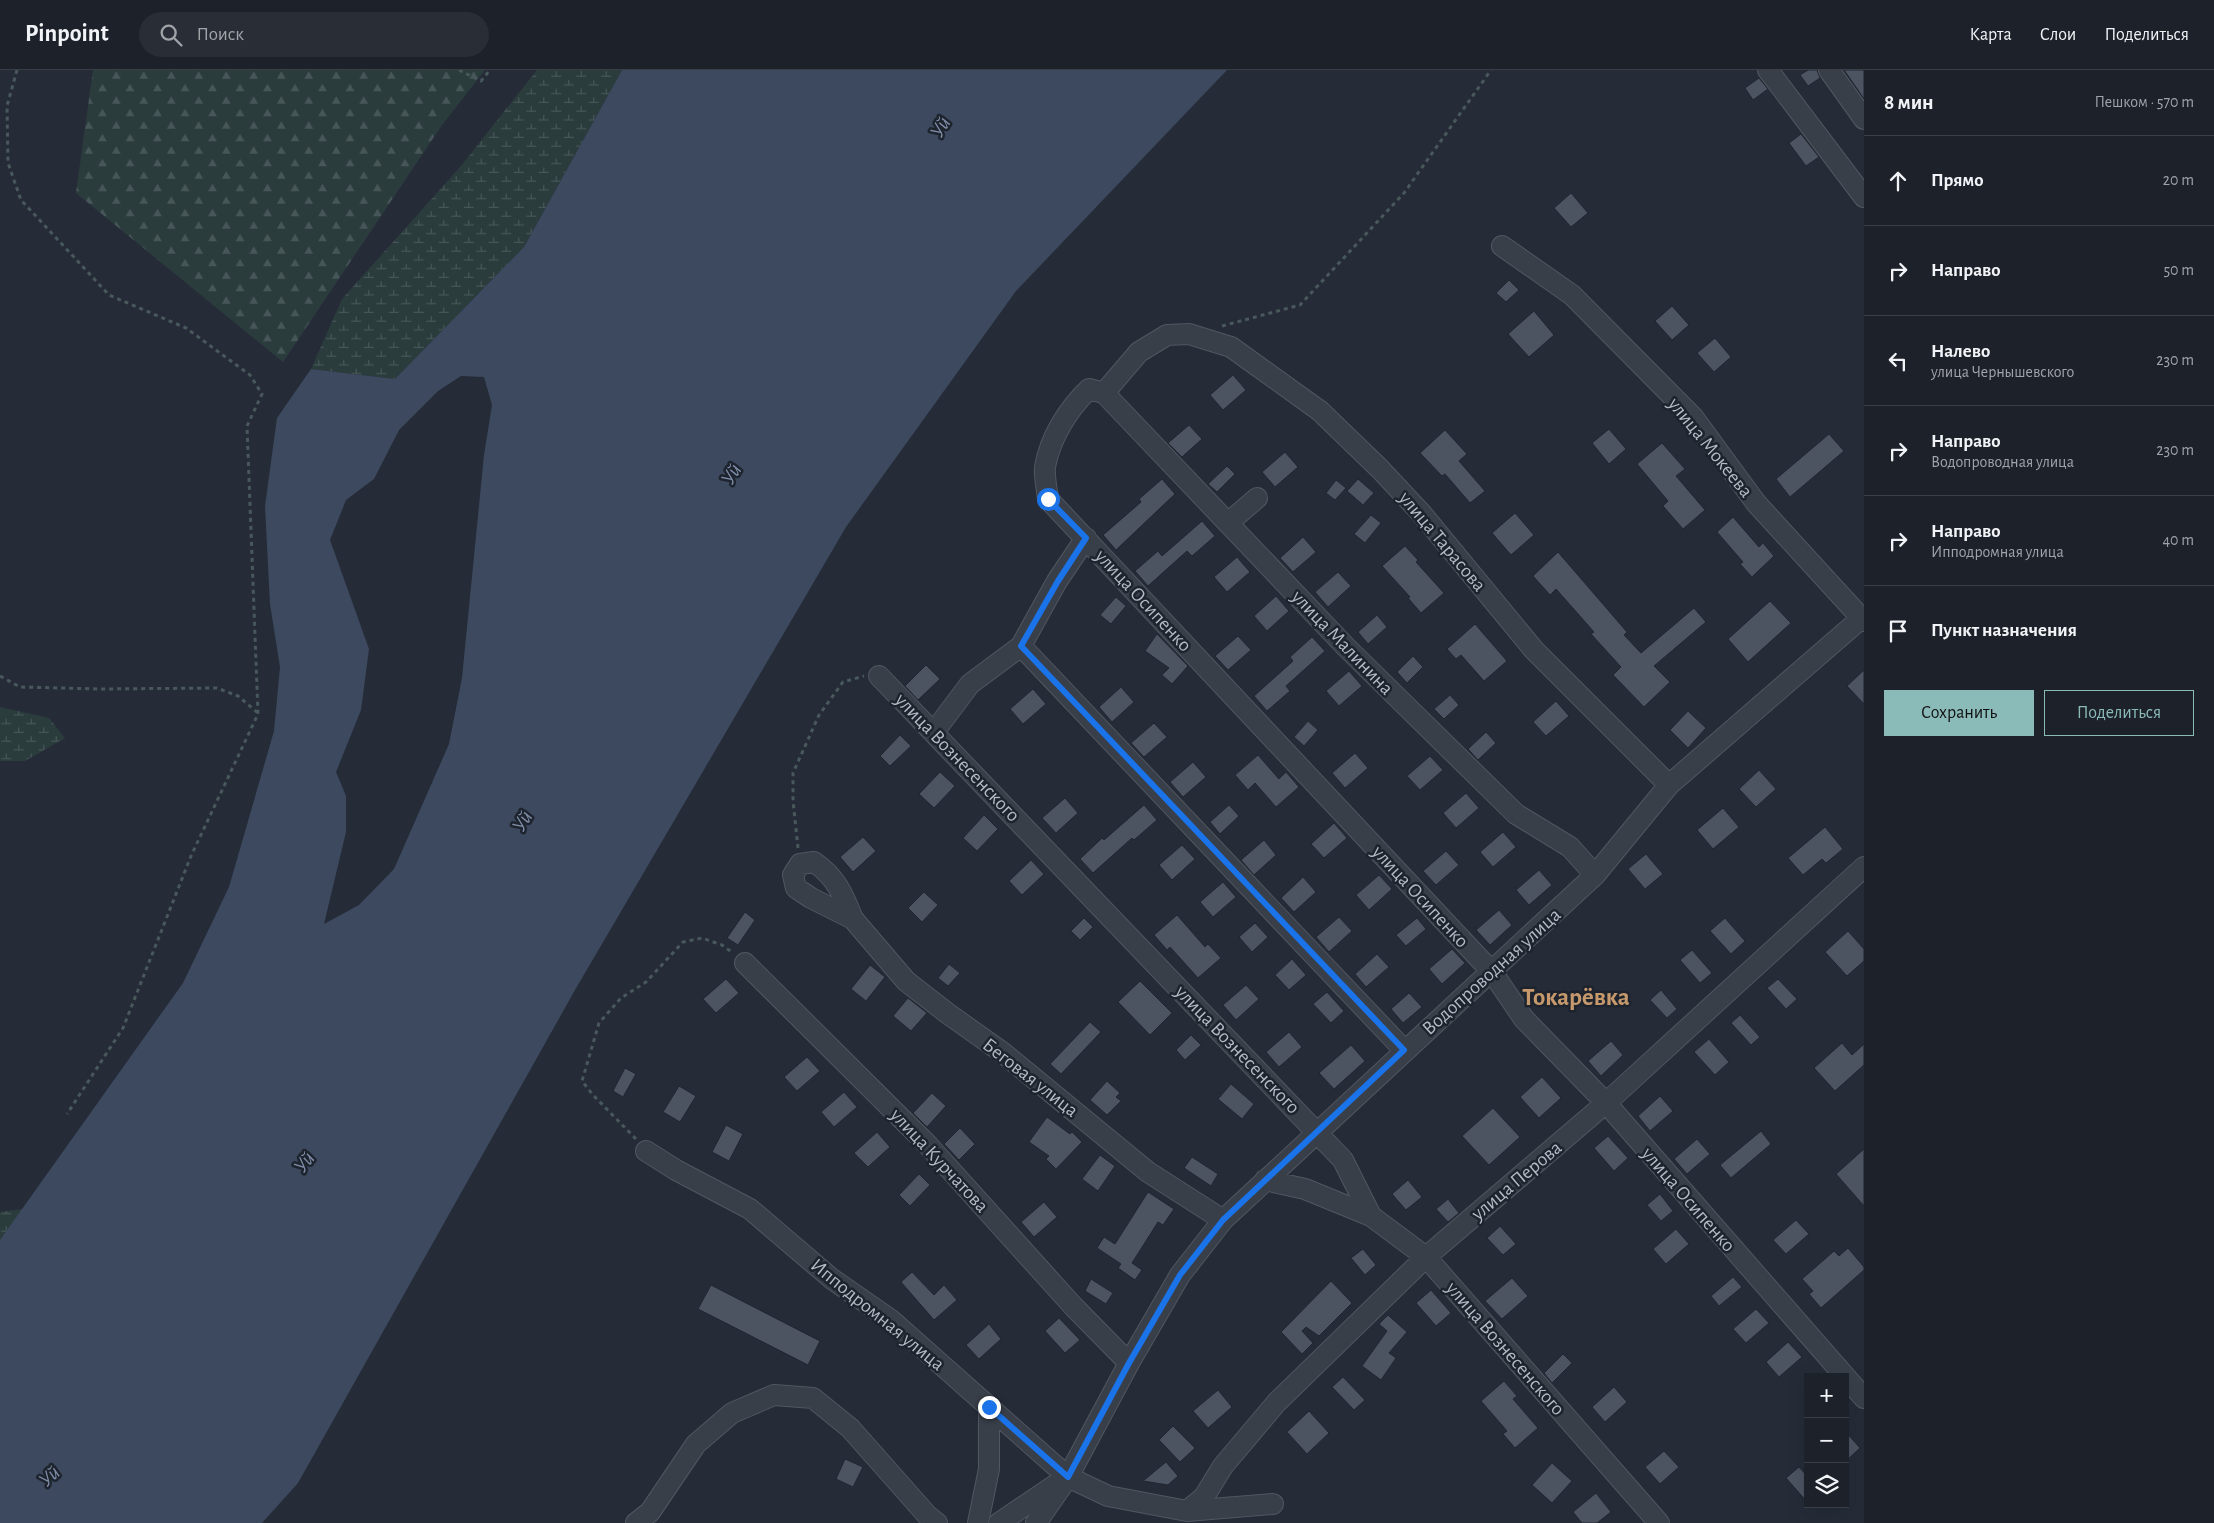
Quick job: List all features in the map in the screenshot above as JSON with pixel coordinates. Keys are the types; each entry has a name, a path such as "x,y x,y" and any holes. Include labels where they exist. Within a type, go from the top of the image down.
{"street":[{"path":"1768,70 1864,197"},
{"path":"1829,70 1864,120"},
{"name":"улица Мокеева","path":"1502,246 1572,295 1693,417 1756,503 1863,618"},
{"name":"улица Тарасова","path":"1104,393 1140,352 1167,335 1189,334 1231,347 1320,411 1380,469 1422,514 1534,650 1669,785"},
{"name":"улица Осипенко","path":"1104,393 1089,389 1073,404 1055,437 1045,468 1048,499 1492,972 1524,1019 1606,1104 1864,1398"},
{"name":"улица Малинина","path":"1104,393 1346,647 1516,814 1570,847 1595,875"},
{"path":"1228,523 1257,498"},
{"path":"934,732 970,684 1021,646 1058,581 1086,538"},
{"name":"Водопроводная улица","path":"1036,1523 1068,1477 1129,1363 1180,1275 1223,1220 1404,1050 1492,972 1595,875 1669,785 1863,618"},
{"path":"1021,646 1404,1050"},
{"name":"улица Вознесенского","path":"879,676 1344,1160 1371,1216 1426,1257 1660,1523"},
{"path":"814,862 827,871 840,890 853,919 811,898 796,888 793,875 800,864 814,862"},
{"name":"улица Перова","path":"1187,1511 1204,1497 1223,1466 1277,1402 1426,1257 1606,1104 1864,867"},
{"name":"Беговая улица","path":"853,919 906,981 946,1013 1002,1052 1148,1172 1223,1220"},
{"name":"улица Курчатова","path":"745,963 927,1144 1073,1306 1129,1363"},
{"name":"Ипподромная улица","path":"646,1151 676,1170 750,1209 832,1279 891,1320 1068,1477 1108,1496 1187,1511 1273,1504"},
{"path":"1264,1180 1305,1189 1371,1216"},
{"path":"636,1523 650,1512 696,1444 732,1413 774,1395 812,1398 850,1428 927,1515 937,1523"},
{"path":"978,1523 989,1469 989,1407"},
{"path":"999,1523 1068,1477"}],"path":[{"path":"17,70 7,106 8,163 21,200 109,295 186,328 250,375 262,394 247,426 258,714 191,856 123,1028 68,1114"},
{"path":"459,70 481,81 490,70"},
{"path":"1217,327 1300,306 1404,193 1491,70"},
{"path":"0,676 20,687 102,690 217,688 238,696 258,714"},
{"path":"800,864 793,801 794,773 819,715 843,682 866,676 879,676"},
{"path":"646,1151 582,1081 599,1023 621,998 646,982 683,942 702,938 722,945 745,963"}],"green space":[{"path":"93,70 485,70 442,125 283,362 76,193"},
{"path":"537,70 622,70 524,247 395,379 311,369 342,299 461,166"},
{"path":"0,707 49,718 65,738 25,761 0,761"},
{"path":"23,1209 0,1240 0,1212"}],"water":[{"name":"Уй","path":"622,70 1227,70 1016,291 846,527 575,990 298,1483 262,1523 0,1523 0,1240 183,983 229,887 274,731 280,667 270,604 265,506 277,418 311,369 395,379 524,247","holes":["461,376 484,377 492,405 484,455 462,678 449,744 394,869 359,905 324,924 346,832 346,796 336,772 361,710 369,649 330,540 346,500 374,479 399,430 438,391"]}],"building":[{"path":"1808,70 1817,70 1820,78 1808,86 1800,75"},
{"path":"1844,70 1864,70 1864,99 1860,93"},
{"path":"1759,78 1768,89 1753,100 1745,88"},
{"path":"1801,134 1819,157 1806,166 1789,143"},
{"path":"1571,193 1588,213 1571,227 1554,208"},
{"path":"1509,280 1519,290 1506,302 1496,293"},
{"path":"1672,306 1689,325 1672,340 1655,321"},
{"path":"1534,311 1554,335 1529,357 1508,334"},
{"path":"1715,338 1731,357 1714,372 1697,353"},
{"path":"1233,375 1246,390 1223,410 1210,395"},
{"path":"1189,425 1202,439 1182,457 1168,443"},
{"path":"1609,429 1626,449 1609,464 1592,443"},
{"path":"1445,430 1467,454 1459,461 1485,491 1470,503 1445,474 1442,476 1420,453"},
{"path":"1829,434 1844,451 1790,497 1776,479"},
{"path":"1662,443 1685,469 1676,476 1705,510 1683,529 1663,506 1668,501 1637,464"},
{"path":"1285,452 1298,467 1275,487 1262,472"},
{"path":"1227,466 1235,474 1217,492 1208,484"},
{"path":"1162,479 1175,494 1116,550 1103,535 1141,502 1139,499"},
{"path":"1358,479 1374,493 1363,505 1347,491"},
{"path":"1336,480 1346,488 1335,500 1326,493"},
{"path":"1515,513 1534,535 1511,555 1492,533"},
{"path":"1371,515 1381,523 1365,543 1354,534"},
{"path":"1733,517 1759,547 1763,543 1774,556 1752,577 1740,564 1743,562 1717,532"},
{"path":"1202,521 1215,536 1192,556 1187,551 1148,586 1135,571 1158,551 1162,556"},
{"path":"1303,537 1316,552 1293,572 1280,558"},
{"path":"1405,546 1418,560 1416,562 1444,593 1421,613 1408,598 1410,597 1382,566"},
{"path":"1558,552 1627,632 1624,635 1641,653 1694,608 1706,622 1654,666 1670,682 1644,707 1613,675 1621,667 1591,634 1594,632 1556,589 1550,595 1533,576"},
{"path":"1237,557 1250,572 1227,592 1214,577"},
{"path":"1338,572 1351,586 1328,607 1315,592"},
{"path":"1276,596 1289,611 1267,631 1254,616"},
{"path":"1116,597 1126,606 1111,624 1100,615"},
{"path":"1770,601 1791,623 1748,662 1728,639"},
{"path":"1377,615 1387,627 1368,644 1358,632"},
{"path":"1475,624 1507,661 1484,681 1461,655 1456,659 1447,649"},
{"path":"1157,634 1188,666 1172,684 1162,675 1169,668 1145,651"},
{"path":"1238,636 1251,650 1228,670 1215,656"},
{"path":"1312,637 1325,651 1286,686 1290,691 1267,711 1254,696 1293,661 1290,657"},
{"path":"1413,656 1423,667 1407,683 1397,672"},
{"path":"926,665 940,679 918,700 905,686"},
{"path":"1864,670 1864,704 1847,686"},
{"path":"1349,671 1362,686 1339,706 1326,691"},
{"path":"1121,687 1134,702 1112,722 1099,707"},
{"path":"1033,689 1046,704 1023,724 1010,709"},
{"path":"1450,695 1459,705 1444,719 1434,709"},
{"path":"1556,701 1569,716 1546,736 1533,722"},
{"path":"1688,711 1706,728 1688,748 1670,730"},
{"path":"1308,721 1318,730 1304,746 1294,737"},
{"path":"1154,723 1167,737 1144,757 1131,743"},
{"path":"1486,732 1496,743 1478,760 1468,749"},
{"path":"900,735 911,746 890,766 880,756"},
{"path":"1355,753 1368,768 1345,788 1332,773"},
{"path":"1258,755 1279,779 1286,772 1299,787 1276,807 1255,783 1248,790 1235,775"},
{"path":"1430,756 1443,770 1420,790 1407,776"},
{"path":"1193,762 1206,777 1183,797 1170,782"},
{"path":"1759,770 1776,789 1756,807 1739,789"},
{"path":"940,772 955,786 934,808 919,794"},
{"path":"1466,793 1479,808 1456,828 1443,813"},
{"path":"1065,798 1078,813 1056,833 1042,818"},
{"path":"1144,805 1157,820 1134,840 1132,838 1093,873 1080,859 1102,838 1104,840"},
{"path":"1229,805 1239,816 1220,834 1210,822"},
{"path":"1723,808 1739,827 1713,849 1697,830"},
{"path":"984,815 998,829 977,851 963,838"},
{"path":"1334,823 1347,838 1324,858 1311,844"},
{"path":"1825,827 1843,849 1826,863 1822,859 1803,875 1788,858"},
{"path":"1503,832 1516,847 1493,867 1480,852"},
{"path":"863,837 876,851 853,872 840,857"},
{"path":"1264,840 1276,855 1254,875 1241,860"},
{"path":"1182,845 1195,859 1172,880 1159,865"},
{"path":"1446,851 1459,865 1436,885 1423,871"},
{"path":"1646,854 1663,874 1645,889 1628,869"},
{"path":"1031,860 1044,874 1022,895 1009,881"},
{"path":"1539,870 1552,885 1529,905 1516,890"},
{"path":"1379,875 1392,889 1369,910 1356,895"},
{"path":"1303,877 1316,892 1294,912 1281,898"},
{"path":"1223,882 1236,897 1213,917 1200,902"},
{"path":"924,892 938,905 922,922 908,908"},
{"path":"1499,910 1512,925 1490,945 1476,930"},
{"path":"745,912 755,920 738,945 727,938"},
{"path":"1177,915 1205,947 1208,944 1221,958 1198,978 1170,947 1167,950 1154,935"},
{"path":"1339,917 1352,931 1329,952 1316,937"},
{"path":"1084,918 1093,927 1080,940 1071,931"},
{"path":"1417,918 1426,929 1406,946 1396,935"},
{"path":"1725,918 1745,941 1731,954 1710,931"},
{"path":"1255,923 1268,937 1252,952 1239,937"},
{"path":"1848,931 1864,949 1864,961 1847,976 1825,952"},
{"path":"1452,949 1465,963 1442,984 1429,969"},
{"path":"1692,950 1712,973 1700,983 1680,960"},
{"path":"1377,954 1389,967 1366,987 1355,974"},
{"path":"1292,959 1306,975 1289,990 1275,975"},
{"path":"949,964 960,973 948,986 938,978"},
{"path":"870,965 885,977 866,1001 851,989"},
{"path":"726,979 739,993 716,1013 703,999"},
{"path":"1778,979 1797,999 1786,1009 1767,988"},
{"path":"1140,981 1172,1013 1150,1035 1118,1002"},
{"path":"1246,985 1259,999 1236,1020 1223,1005"},
{"path":"1661,990 1677,1009 1667,1018 1650,1000"},
{"path":"1327,992 1344,1011 1331,1023 1313,1004"},
{"path":"1409,993 1422,1007 1403,1023 1391,1009"},
{"path":"908,998 927,1013 911,1031 893,1016"},
{"path":"1740,1015 1760,1037 1751,1045 1731,1023"},
{"path":"1090,1022 1101,1032 1061,1074 1050,1064"},
{"path":"1289,1032 1302,1047 1279,1067 1266,1052"},
{"path":"1191,1035 1201,1045 1185,1060 1176,1050"},
{"path":"1709,1039 1729,1062 1715,1075 1694,1052"},
{"path":"1611,1041 1623,1055 1601,1076 1588,1061"},
{"path":"1842,1043 1852,1055 1864,1044 1864,1065 1835,1091 1814,1068"},
{"path":"1351,1045 1365,1061 1334,1089 1319,1073"},
{"path":"807,1057 820,1071 797,1091 784,1077"},
{"path":"625,1068 636,1074 623,1097 613,1091"},
{"path":"1542,1077 1561,1098 1539,1118 1520,1097"},
{"path":"1107,1081 1120,1093 1116,1097 1121,1101 1107,1115 1090,1100"},
{"path":"1231,1084 1254,1104 1242,1119 1218,1099"},
{"path":"679,1086 696,1096 680,1122 663,1112"},
{"path":"844,1092 857,1107 834,1127 821,1112"},
{"path":"932,1093 946,1106 927,1127 913,1113"},
{"path":"1660,1096 1673,1111 1650,1131 1638,1116"},
{"path":"1493,1108 1520,1137 1489,1165 1462,1136"},
{"path":"1047,1117 1070,1134 1072,1132 1082,1142 1056,1169 1046,1159 1049,1156 1029,1142"},
{"path":"726,1125 743,1134 729,1161 712,1152"},
{"path":"960,1128 975,1144 959,1160 944,1144"},
{"path":"1761,1131 1771,1144 1731,1178 1720,1165"},
{"path":"877,1132 890,1147 868,1167 854,1153"},
{"path":"1608,1136 1628,1158 1614,1171 1594,1148"},
{"path":"1697,1139 1710,1154 1687,1174 1674,1159"},
{"path":"1864,1149 1864,1206 1836,1174"},
{"path":"1100,1155 1115,1166 1098,1191 1082,1179"},
{"path":"1192,1157 1218,1174 1211,1186 1184,1168"},
{"path":"919,1174 930,1185 910,1206 899,1195"},
{"path":"1408,1180 1422,1197 1406,1210 1392,1194"},
{"path":"1148,1192 1174,1209 1163,1225 1158,1222 1132,1263 1142,1270 1135,1280 1118,1268 1121,1264 1097,1248 1104,1237 1115,1244"},
{"path":"1660,1194 1673,1211 1661,1221 1647,1205"},
{"path":"1448,1199 1459,1213 1448,1222 1436,1209"},
{"path":"1044,1202 1057,1217 1034,1237 1021,1222"},
{"path":"1796,1220 1809,1234 1786,1254 1773,1240"},
{"path":"1500,1226 1516,1244 1503,1255 1487,1238"},
{"path":"1676,1229 1689,1244 1666,1264 1653,1249"},
{"path":"1848,1248 1864,1267 1864,1270 1821,1308 1809,1294 1813,1291 1802,1279 1834,1251 1839,1256"},
{"path":"1363,1249 1376,1265 1365,1275 1351,1258"},
{"path":"912,1272 934,1295 944,1285 957,1300 934,1320 901,1282"},
{"path":"1733,1277 1742,1287 1719,1306 1711,1296"},
{"path":"1512,1278 1528,1296 1502,1319 1485,1301"},
{"path":"1091,1279 1113,1293 1106,1304 1085,1291"},
{"path":"1331,1281 1352,1303 1319,1336 1306,1327 1302,1331 1313,1343 1302,1354 1281,1332"},
{"path":"711,1285 820,1341 808,1365 698,1309"},
{"path":"1431,1290 1451,1313 1436,1326 1416,1303"},
{"path":"1756,1309 1769,1323 1746,1343 1733,1329"},
{"path":"1388,1315 1407,1332 1389,1353 1396,1358 1381,1380 1362,1366 1387,1331 1379,1324"},
{"path":"1059,1318 1080,1340 1065,1353 1045,1331"},
{"path":"989,1324 1001,1339 979,1359 966,1345"},
{"path":"1788,1342 1802,1357 1779,1377 1766,1362"},
{"path":"1563,1354 1572,1363 1552,1383 1544,1373"},
{"path":"1343,1377 1365,1400 1354,1410 1332,1387"},
{"path":"1504,1381 1517,1396 1513,1399 1538,1428 1515,1448 1503,1434 1507,1431 1481,1401"},
{"path":"1614,1387 1627,1402 1605,1422 1592,1407"},
{"path":"1218,1390 1232,1407 1208,1428 1193,1411"},
{"path":"1309,1411 1329,1433 1307,1454 1287,1432"},
{"path":"1173,1426 1195,1448 1180,1462 1159,1440"},
{"path":"1849,1436 1860,1448 1849,1458"},
{"path":"1664,1451 1679,1467 1660,1484 1645,1467"},
{"path":"845,1459 863,1467 853,1487 836,1479"},
{"path":"1166,1462 1178,1476 1168,1485 1143,1481"},
{"path":"1552,1463 1572,1481 1552,1503 1532,1485"},
{"path":"1799,1467 1804,1473 1804,1498 1786,1478"},
{"path":"1596,1493 1611,1512 1597,1523 1582,1523 1573,1512"}],"district":[{"name":"Токарёвка","path":"1576,996"}],"route":[{"path":"989,1407 1068,1477 1129,1363 1180,1275 1223,1220 1404,1050 1021,646 1058,581 1086,538 1048,499"}]}
